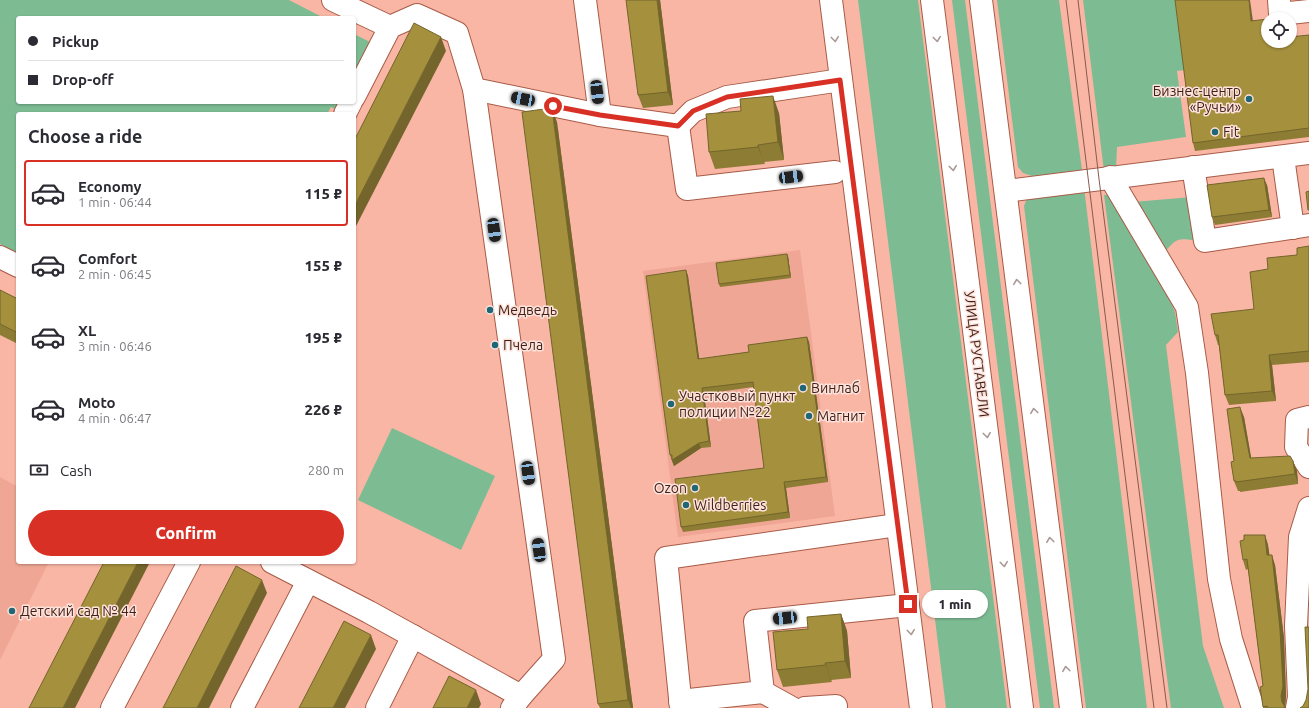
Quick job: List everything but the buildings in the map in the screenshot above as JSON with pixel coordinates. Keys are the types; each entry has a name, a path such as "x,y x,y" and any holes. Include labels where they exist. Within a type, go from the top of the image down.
{"main road":[{"path":"334,0 390,27"},
{"path":"585,0 600,115"},
{"path":"831,0 921,708"},
{"name":"УЛИЦА РУСТАВЕЛИ","path":"932,0 1022,708"},
{"path":"982,0 1071,708"},
{"path":"1279,0 1280,14 1309,11"},
{"path":"276,564 413,636 517,702 554,659 474,89 457,33 417,15 390,27 356,93"},
{"path":"678,126 693,111 727,97 840,80"},
{"path":"474,89 600,115 678,126"},
{"path":"678,126 686,189 835,172"},
{"path":"1006,190 1309,153"},
{"path":"1193,167 1205,241 1301,227 1283,157"},
{"path":"1110,177 1187,307 1197,373 1219,579 1231,639 1253,708"},
{"path":"0,257 16,265"},
{"path":"1309,417 1297,420 1296,447 1309,467"},
{"path":"1301,694 1303,614 1300,537 1307,518"},
{"path":"792,708 763,692 681,704 666,558 897,525"},
{"path":"112,708 187,564"},
{"path":"242,708 308,581"},
{"path":"763,692 755,621 908,604"},
{"path":"377,708 413,636"},
{"path":"805,708 836,706"}],"shaded area":[{"path":"800,250 835,516 678,537 643,271"},
{"name":"Детский сад № 44","path":"0,477 16,486 16,564 48,564 0,660"}],"green space":[{"path":"0,0 289,0 320,16 16,16 16,104 342,104 338,111 331,107 328,112 16,112 16,252 0,244"},
{"path":"858,0 918,0 1007,708 946,708"},
{"path":"952,0 965,0 1054,708 1040,708"},
{"path":"997,0 1059,0 1082,170 1032,176 1023,173 1018,167"},
{"path":"1083,0 1176,0 1185,70 1177,71 1186,137 1117,147 1116,169 1104,171"},
{"path":"356,35 374,44 356,77"},
{"path":"1084,187 1147,708 1086,708 1024,206 1027,198"},
{"path":"1104,195 1111,195 1168,296 1175,312 1178,332 1166,345 1203,646 1224,708 1171,708"},
{"path":"1192,197 1199,241 1186,239 1178,240 1163,254 1133,202"},
{"path":"392,428 495,476 461,550 358,500"}],"tram line":[{"path":"1066,0 1154,708"},
{"path":"1078,0 1099,179 1167,708"}],"place":[{"name":"Бизнес-центр «Ручьи»","path":"1249,99"},
{"name":"Fit","path":"1215,132"},
{"name":"Медведь","path":"490,310"},
{"name":"Пчела","path":"495,345"},
{"name":"Винлаб","path":"803,388"},
{"name":"Участковый пункт полиции №22","path":"671,404"},
{"name":"Магнит","path":"809,416"},
{"name":"Ozon","path":"695,488"},
{"name":"Wildberries","path":"686,505"},
{"name":"Детский сад № 44","path":"12,611"}],"route":[{"path":"553,106 600,115 678,126 693,111 727,97 840,80 908,604"}]}
